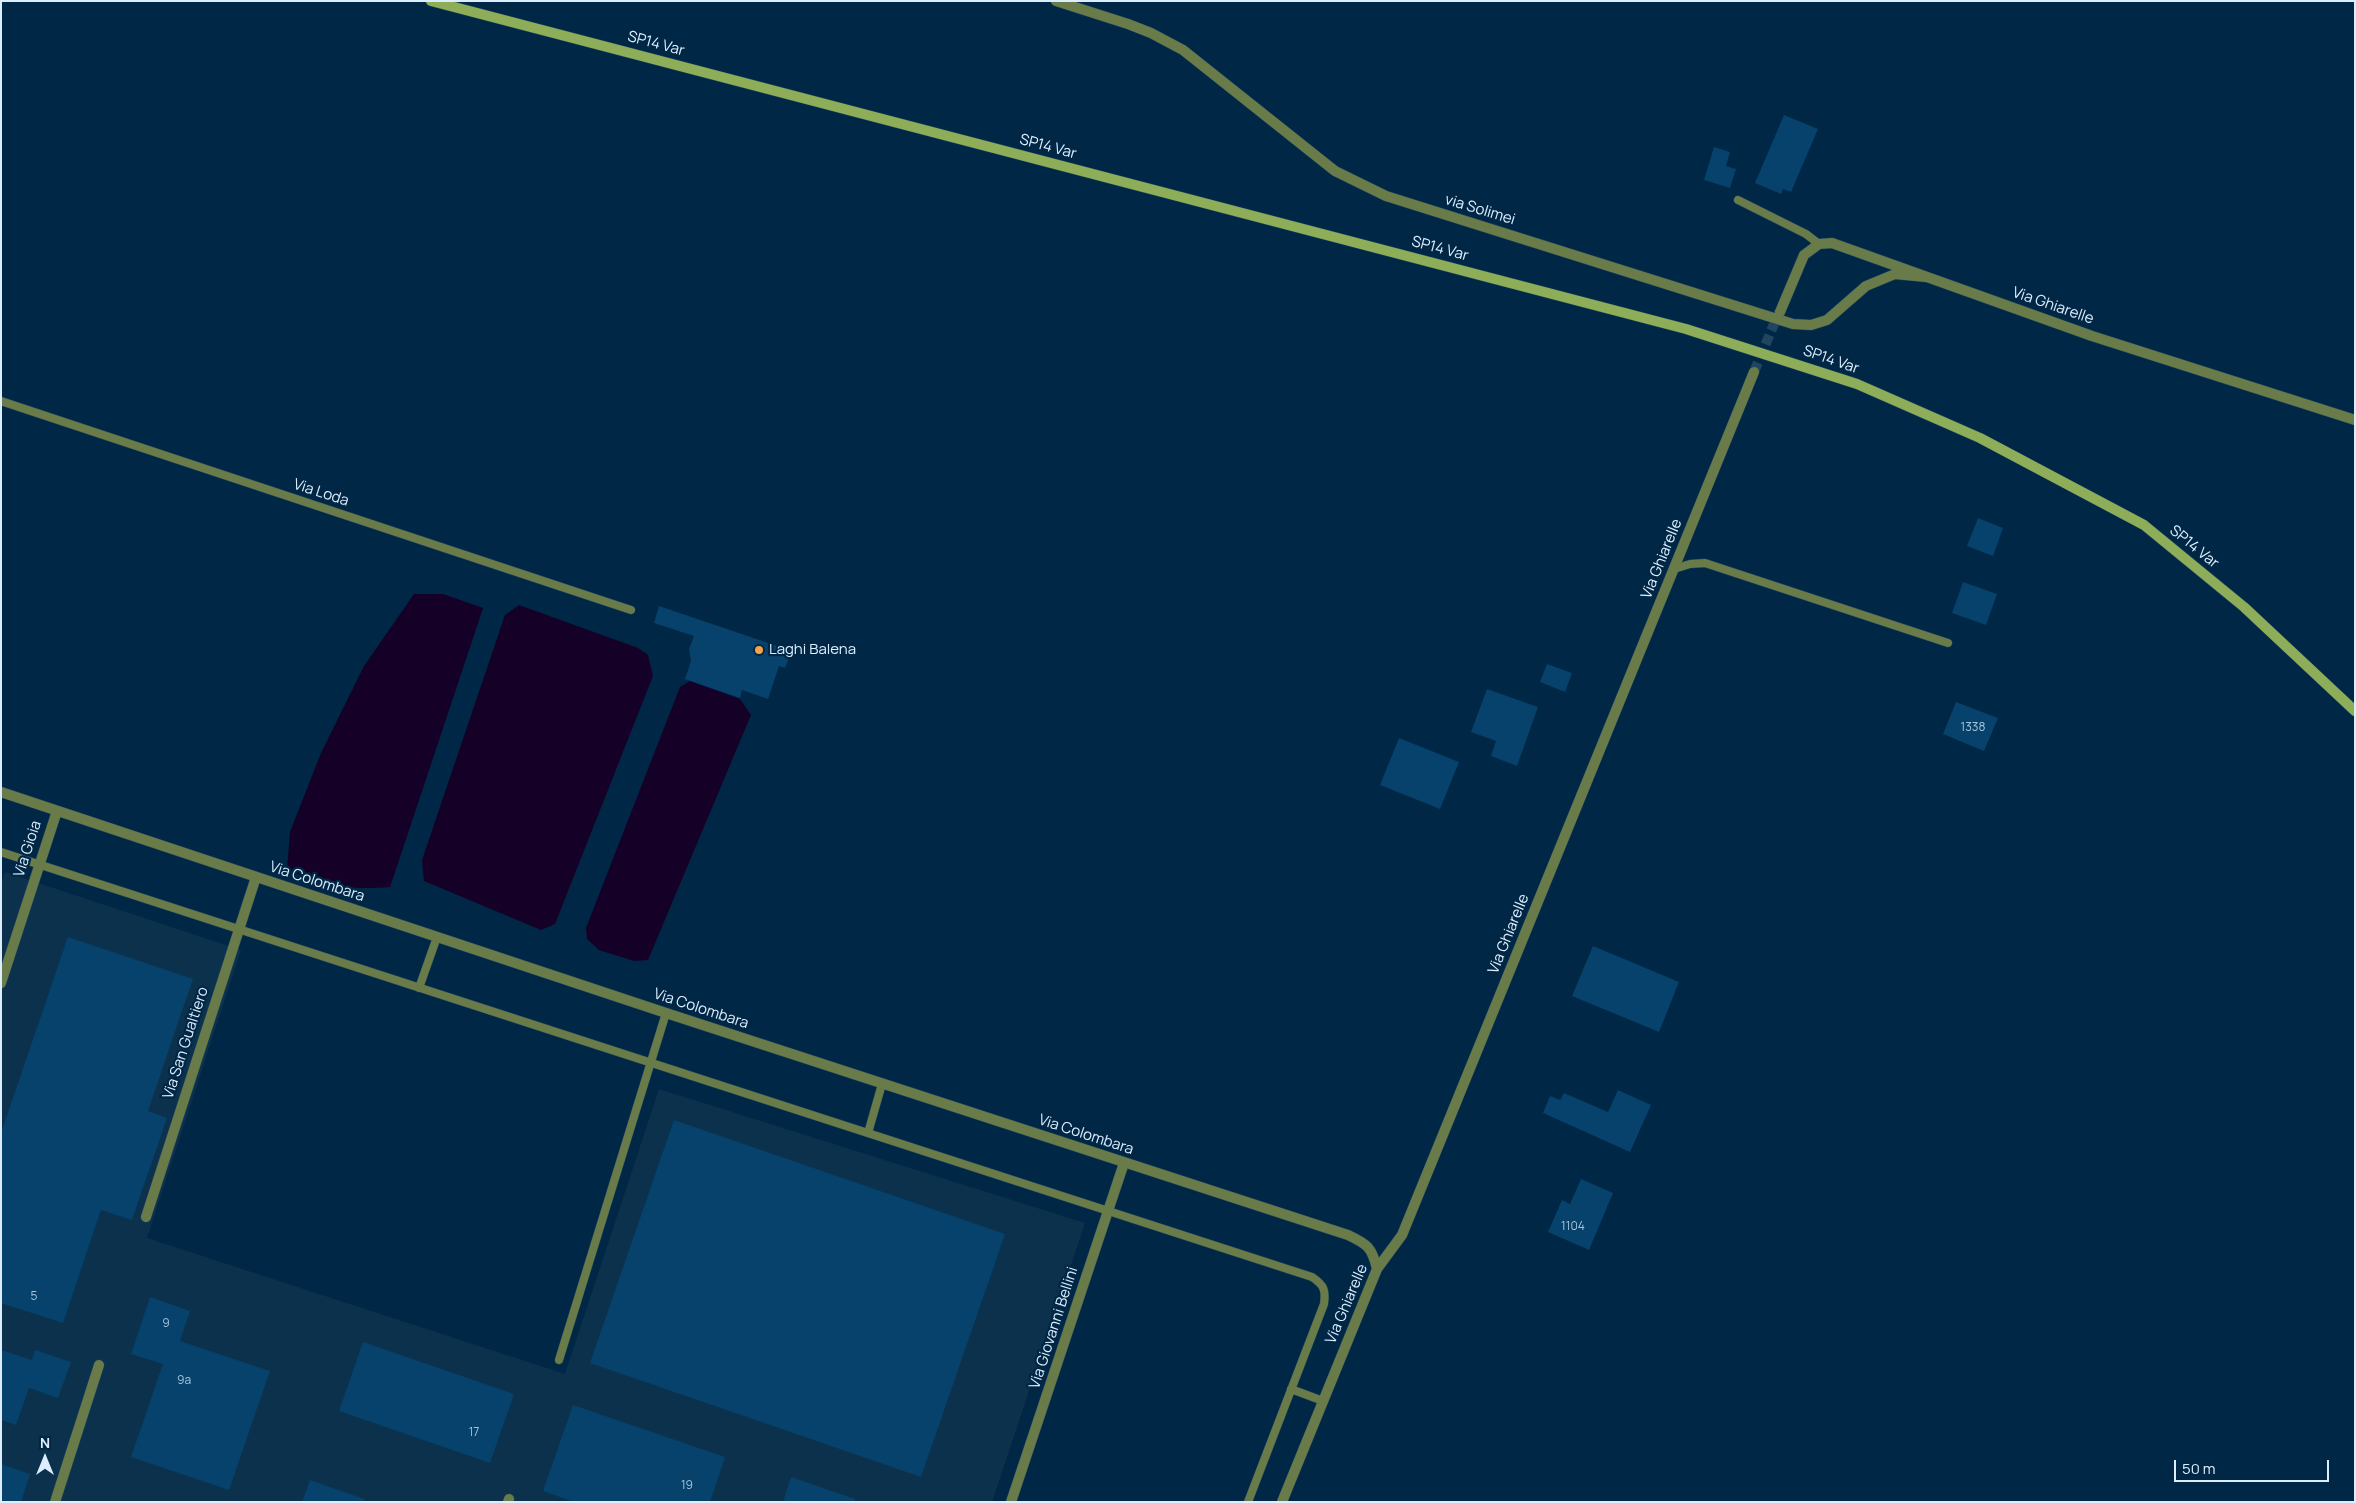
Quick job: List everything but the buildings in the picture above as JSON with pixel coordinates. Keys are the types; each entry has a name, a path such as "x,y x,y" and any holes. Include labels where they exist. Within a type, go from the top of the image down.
{"main road":[{"name":"SP14 Var","path":"431,1 1686,329 1857,384 1980,438 2144,525 2244,607 2355,711"}],"street":[{"name":"via Solimei","path":"1056,1 1128,24 1151,33 1182,50 1335,171 1386,196 1793,324 1811,325 1827,320 1866,286 1895,274 1926,277"},
{"name":"Via Ghiarelle","path":"1819,244 1832,243 1843,246 2092,336 2355,420"},
{"path":"1780,312 1804,255 1819,244"},
{"name":"Via Ghiarelle","path":"1282,1502 1377,1268 1402,1235 1754,372"},
{"name":"Via Colombara","path":"1,792 666,1013 1348,1235 1367,1244 1375,1257 1377,1268"},
{"name":"Via Gioia","path":"1,982 56,811"},
{"name":"Via San Gualtiero","path":"146,1218 256,877"},
{"name":"Via Giovanni Bellini","path":"1012,1502 1124,1163"},
{"path":"55,1502 99,1366"}],"lane":[{"path":"1738,200 1806,234 1819,244"},
{"name":"Via Loda","path":"1,401 631,610"},
{"path":"1674,569 1690,564 1705,563 1948,643"},
{"path":"1,852 1312,1277 1321,1283 1325,1292 1324,1304 1248,1502"},
{"path":"419,988 436,937"},
{"path":"559,1360 666,1013"},
{"path":"868,1133 882,1084"},
{"path":"1291,1388 1323,1401"}],"shaded area":[{"path":"414,594 443,594 483,608 390,887 362,888 337,886 313,880 287,869 290,832 321,753 364,666"},
{"path":"519,605 638,648 648,655 653,676 555,924 541,930 424,881 422,860 505,615"},
{"path":"690,681 740,699 751,715 648,960 634,961 599,950 587,939 586,928 680,687"},
{"path":"5,872 241,950 147,1238 565,1374 659,1089 1085,1223 992,1502 1,1502 1,883"}],"tunnel":[{"path":"1754,372 1779,312"}],"place":[{"name":"Laghi Balena","path":"759,650"}]}
